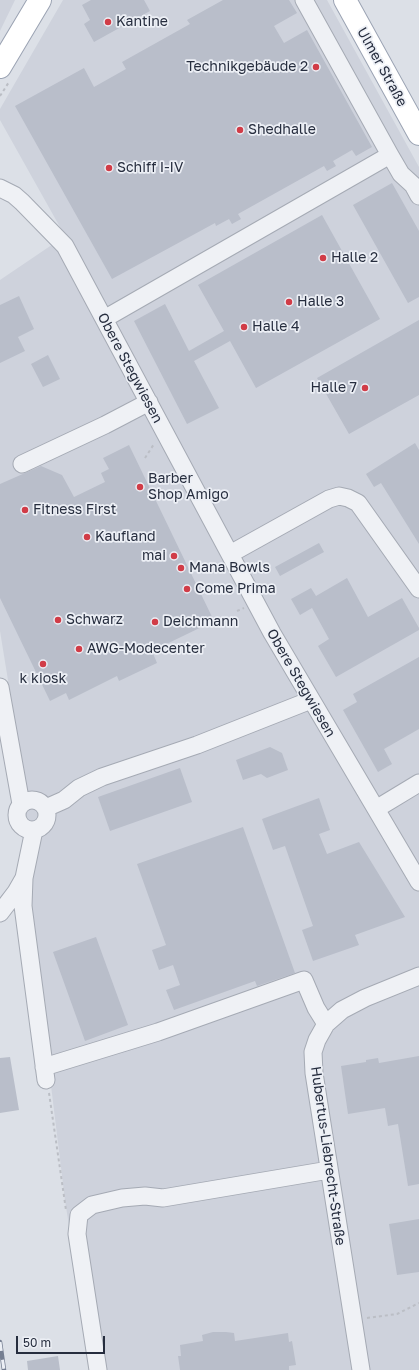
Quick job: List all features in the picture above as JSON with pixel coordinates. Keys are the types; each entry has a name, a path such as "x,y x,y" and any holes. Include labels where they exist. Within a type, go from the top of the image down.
{"main road":[{"path":"0,67 40,0"},
{"name":"Ulmer Straße","path":"345,0 417,130"}],"street":[{"path":"304,0 390,155 402,174 413,185 419,196"},
{"path":"104,319 390,155"},
{"name":"Obere Stegwiesen","path":"0,175 7,191 22,202 64,246 272,633 419,882"},
{"path":"22,464 105,425 149,402"},
{"path":"230,554 329,499 339,496 348,498 358,503 419,589"},
{"path":"0,687 21,804"},
{"path":"46,808 64,800 79,788 102,777 197,745 311,700"},
{"path":"376,809 419,782"},
{"path":"30,799 40,801 46,808 48,815 46,822 40,828 34,830 26,829 20,824 17,818 17,810 21,804 30,799"},
{"path":"0,913 20,885 34,830"},
{"path":"20,885 45,1074 304,980 316,1008 326,1024"},
{"name":"Hubertus-Liebrecht-Straße","path":"361,1370 314,1073 313,1052 317,1040 326,1024 342,1010 359,1001 419,976"},
{"path":"98,1370 77,1234 79,1216 92,1205 122,1198 145,1196 163,1198 329,1170"}],"path":[{"path":"353,1320 397,1314 419,1303"}],"shaded area":[{"path":"0,0 15,0 0,31"},
{"path":"63,0 327,0 419,167 419,1370 91,1370 65,1200 25,873 26,791 0,631 0,280 65,236 0,120 0,109"}],"building":[{"name":"Kantine","path":"91,0 144,0 150,11 94,42 84,24 90,20 82,5"},
{"path":"223,0 289,0 297,13 274,26 284,43 307,30 372,147 356,156 352,150 333,161 336,166 327,171 324,166 238,214 241,219 232,224 229,219 216,226 215,223 112,279 15,106 84,68 94,87 126,69 122,62 190,24 187,20"},
{"path":"392,183 419,231 419,297 408,303 353,205"},
{"path":"322,215 380,319 256,388 230,341 194,361 219,408 187,424 134,321 165,304 189,351 224,331 198,285"},
{"path":"19,296 34,329 18,337 25,351 0,363 0,305"},
{"name":"Halle 7","path":"419,320 419,395 349,434 317,378"},
{"path":"48,355 60,379 43,387 31,364"},
{"path":"415,443 419,450 419,544 381,483 374,487 366,474"},
{"name":"Kaufland","path":"129,445 214,621 152,651 157,663 119,681 117,676 69,700 66,693 50,701 0,598 0,484 41,466 62,475 74,497 105,482 101,473 109,469 103,458"},
{"path":"319,543 324,552 280,576 275,567"},
{"path":"347,578 368,617 402,598 419,630 336,677 318,646 329,639 312,608 300,615 291,599 311,588 316,596"},
{"path":"419,657 419,729 384,749 392,764 378,772 343,710 357,702 353,694"},
{"path":"270,747 282,753 288,770 267,778 261,774 243,780 236,760"},
{"path":"180,768 192,802 110,831 98,797"},
{"path":"319,798 330,830 319,834 327,854 359,842 405,917 355,935 359,945 313,961 302,930 313,926 285,846 273,850 262,819"},
{"path":"243,827 295,973 257,986 255,981 174,1010 166,990 180,985 173,965 159,970 152,950 166,945 137,864"},
{"path":"96,937 128,1025 85,1041 53,952"},
{"path":"419,1056 419,1184 408,1186 398,1124 388,1126 385,1108 348,1114 341,1066 366,1062 366,1060 378,1058 379,1063"},
{"path":"10,1057 19,1110 0,1113 0,1058"},
{"path":"419,1219 419,1272 397,1275 389,1224"},
{"path":"213,1332 234,1333 235,1341 288,1333 289,1342 292,1341 296,1365 289,1366 289,1370 180,1370 178,1356 181,1356 180,1345 203,1341 202,1335"},
{"path":"58,1356 60,1370 28,1370 27,1361"}],"railway":[{"path":"0,1342 4,1370"}],"place":[{"name":"Kantine","path":"108,22"},
{"name":"Technikgebäude 2","path":"316,67"},
{"name":"Shedhalle","path":"240,130"},
{"name":"Schiff I-IV","path":"109,168"},
{"name":"Halle 2","path":"323,258"},
{"name":"Halle 3","path":"289,302"},
{"name":"Halle 4","path":"244,327"},
{"name":"Halle 7","path":"365,388"},
{"name":"Barber Shop Amigo","path":"140,487"},
{"name":"Fitness First","path":"25,510"},
{"name":"Kaufland","path":"87,537"},
{"name":"mai","path":"174,556"},
{"name":"Mana Bowls","path":"181,568"},
{"name":"Come Prima","path":"187,589"},
{"name":"Schwarz","path":"58,620"},
{"name":"Deichmann","path":"155,622"},
{"name":"AWG-Modecenter","path":"79,649"},
{"name":"k kiosk","path":"43,664"}]}
